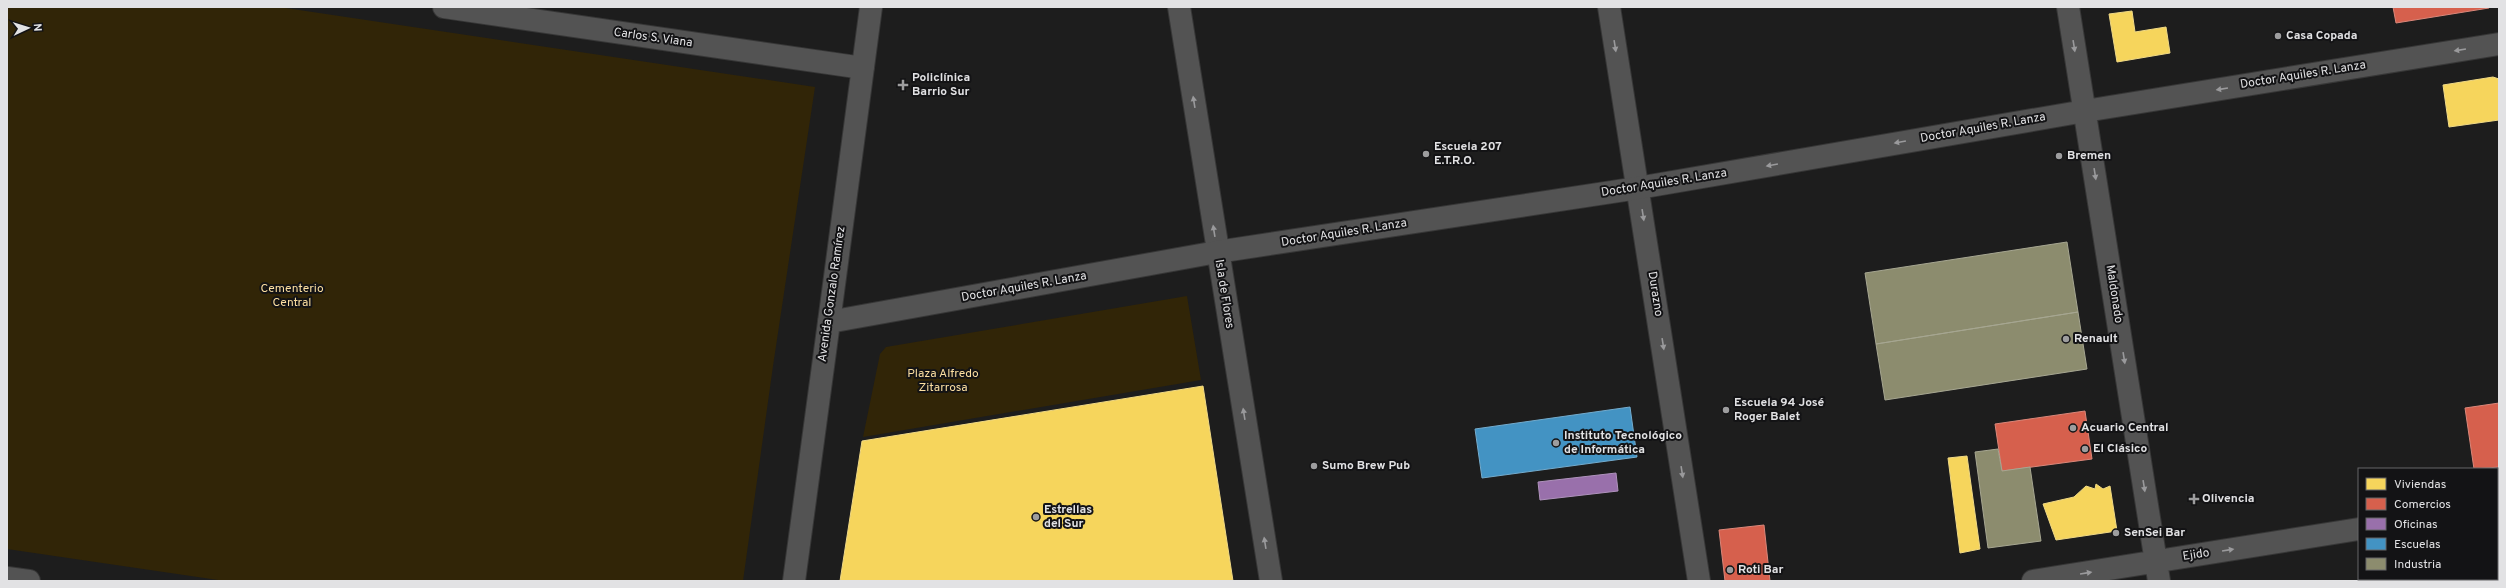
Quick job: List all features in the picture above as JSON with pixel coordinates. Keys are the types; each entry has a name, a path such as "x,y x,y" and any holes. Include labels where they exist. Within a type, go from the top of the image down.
{"street":[{"name":"Carlos S. Viana","path":"444,7 863,68"},
{"name":"Avenida Gonzalo Ramírez","path":"794,581 871,7"},
{"name":"Isla de Flores","path":"1179,7 1217,252 1271,581"},
{"name":"Durazno","path":"1609,7 1699,581"},
{"name":"Maldonado","path":"2068,7 2157,571"},
{"name":"Doctor Aquiles R. Lanza","path":"829,322 1217,252 1638,188 2085,110 2499,44"},
{"name":"Ejido","path":"2034,581 2157,571 2358,529"},
{"path":"7,578 29,581"}],"green space":[{"name":"Cementerio Central","path":"7,7 279,7 815,87 773,366 743,581 225,581 7,549"},
{"name":"Plaza Alfredo Zitarrosa","path":"1187,296 1201,380 863,437 880,354 886,347"}],"building: Viviendas":[{"path":"2132,11 2135,32 2166,27 2170,53 2117,62 2109,14"},
{"path":"2493,77 2499,79 2499,120 2449,127 2443,85"},
{"name":"Estrellas del Sur","path":"1203,386 1233,581 840,581 862,441"},
{"path":"1967,456 1980,549 1960,553 1948,458"},
{"path":"2096,484 2103,489 2110,486 2117,531 2056,540 2043,504 2074,497 2086,486 2095,489"}],"building: Comercios":[{"path":"2393,7 2489,7 2489,8 2396,23"},
{"path":"2499,403 2499,467 2474,468 2465,408"},
{"path":"2085,411 2092,459 2002,471 1995,424"},
{"path":"1764,525 1770,581 1725,581 1719,530"}],"building: Oficinas":[{"path":"1616,473 1618,491 1540,500 1538,482"}],"building: Escuelas":[{"name":"Instituto Tecnológico de Informática","path":"1630,407 1637,457 1482,478 1475,429"}],"building: Industria":[{"path":"2067,242 2078,312 1876,344 1865,273"},
{"path":"2078,312 2087,369 1885,400 1876,344"},
{"path":"1998,449 2002,471 2030,467 2041,541 1988,548 1975,452"}],"place":[{"name":"Casa Copada","path":"2278,36"},
{"name":"Policlínica Barrio Sur","path":"903,85"},
{"name":"Escuela 207 E.T.R.O.","path":"1426,154"},
{"name":"Bremen","path":"2059,156"},
{"name":"Renault","path":"2066,339"},
{"name":"Escuela 94 José Roger Balet","path":"1726,410"},
{"name":"Acuario Central","path":"2073,428"},
{"name":"Instituto Tecnológico de Informática","path":"1556,443"},
{"name":"El Clásico","path":"2085,449"},
{"name":"Sumo Brew Pub","path":"1314,466"},
{"name":"Olivencia","path":"2194,499"},
{"name":"Estrellas del Sur","path":"1036,517"},
{"name":"SenSei Bar","path":"2116,533"},
{"name":"Roti Bar","path":"1730,570"}]}
